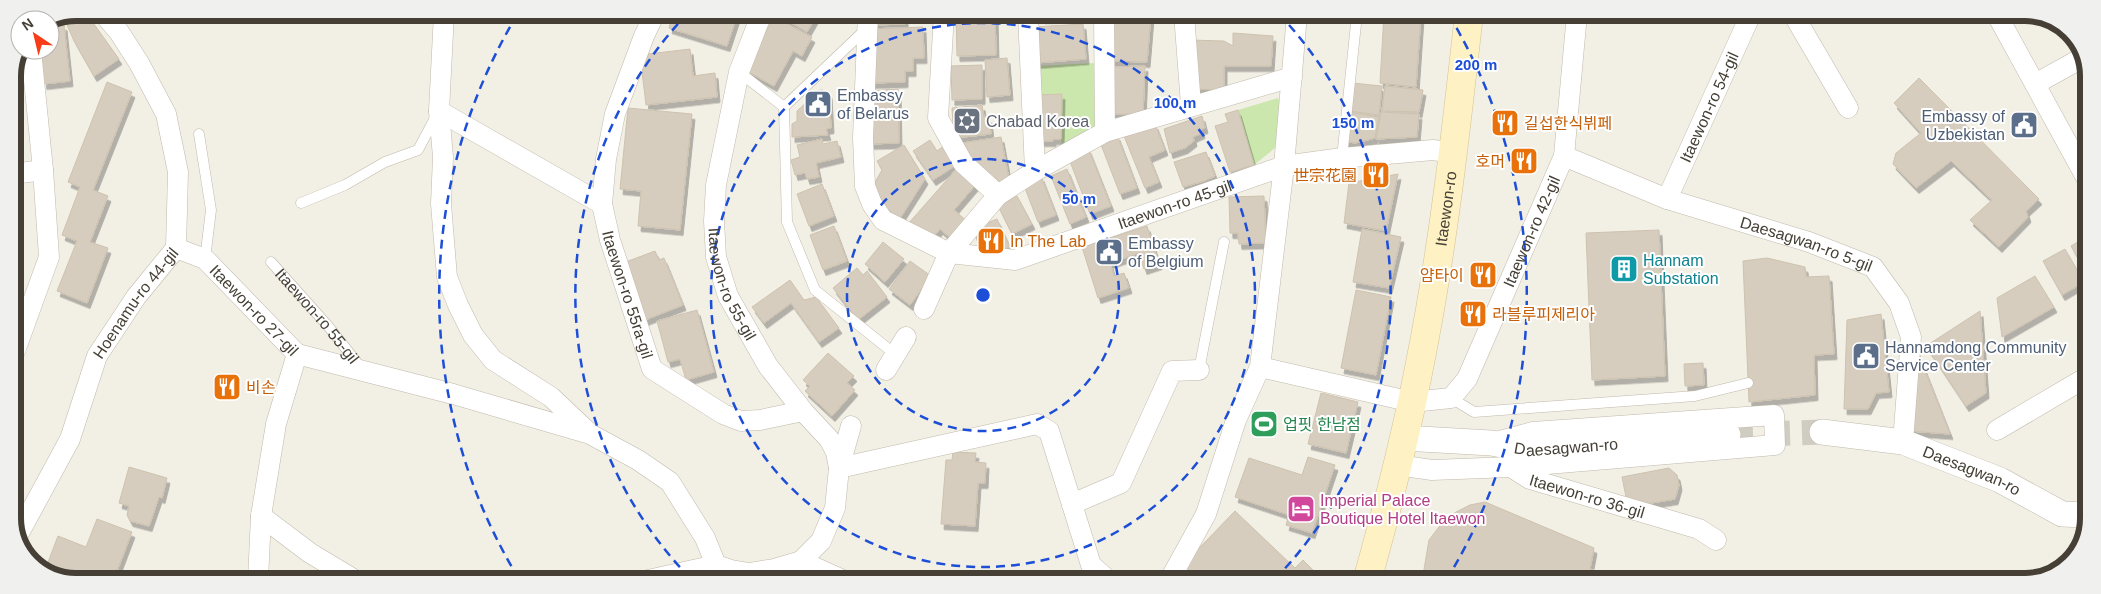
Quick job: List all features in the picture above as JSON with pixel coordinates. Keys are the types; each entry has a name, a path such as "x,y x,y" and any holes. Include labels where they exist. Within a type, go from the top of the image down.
{"main road":[{"name":"Itaewon-ro","path":"1369,573 1397,466 1420,364 1438,263 1454,153 1468,21"}],"street":[{"name":"Hoenamu-ro 44-gil","path":"22,528 70,439 96,356 136,297 176,248 178,172 166,114 140,63 110,21"},
{"path":"444,21 440,111 602,204"},
{"name":"Itaewon-ro 55ra-gil","path":"652,21 644,36 616,114 606,159 602,204 610,240 652,369 723,414 741,421 760,420 804,411"},
{"name":"Itaewon-ro 55-gil","path":"297,354 453,394 590,434 638,460 670,482 705,538 715,572 731,570 749,573 774,569 801,561 821,541 835,508 840,468 836,452 829,439 768,366 728,296 716,257 714,221 716,185 739,72 759,21"},
{"name":"Itaewon-ro 45-gil","path":"868,21 863,138 865,186 872,204 883,220 949,253 1015,260 1284,166 1342,158 1432,150 1454,153"},
{"path":"944,21 938,118 963,163 998,195"},
{"path":"1028,21 1035,170"},
{"path":"1104,21 1105,132"},
{"path":"1185,21 1191,105"},
{"path":"1174,573 1206,514 1236,420 1260,368 1284,166 1296,21"},
{"name":"Itaewon-ro 42-gil","path":"1451,398 1467,379 1564,156 1575,21"},
{"name":"Itaewon-ro 54-gil","path":"1667,199 1748,21"},
{"path":"1798,21 1848,108"},
{"path":"2001,21 2080,166"},
{"path":"21,334 49,256 32,60"},
{"path":"2035,84 2077,60"},
{"path":"924,309 949,253 998,195 1035,170 1105,132 1191,105 1292,77"},
{"name":"Itaewon-ro 55-gil","path":"440,111 443,157 441,204 447,277 458,305 473,336 493,360 551,396 590,434"},
{"name":"Daesagwan-ro 5-gil","path":"1564,156 1667,199 1809,242 1873,268 1899,303 1912,337 1903,442"},
{"path":"21,173 43,170"},
{"name":"Itaewon-ro 27-gil","path":"176,248 205,259 297,354 276,424 261,516 258,573"},
{"path":"891,362 906,337"},
{"path":"1260,368 1412,402 1451,398"},
{"path":"1072,504 1121,483 1172,371 1199,370"},
{"path":"1997,430 2080,381"},
{"path":"1491,444 1533,432 1774,415 1775,444 1511,467"},
{"path":"851,426 840,468 1037,424 1049,431 1091,565 1101,573"},
{"name":"Daesagwan-ro","path":"1822,432 1903,442 2000,480 2062,514 2080,515"},
{"name":"Daesagwan-ro","path":"1403,438 1491,444 1530,450 1728,435"},
{"name":"Itaewon-ro 36-gil","path":"1397,466 1432,470 1511,467 1530,479 1698,529 1716,540"},
{"path":"261,516 310,553 343,573"},
{"path":"801,561 828,573"}],"lane":[{"name":"Itaewon-ro 45-gil","path":"784,106 867,21"},
{"path":"1342,158 1356,21"},
{"path":"739,72 784,106 787,222 814,290 891,362"},
{"path":"301,203 345,185 385,162 418,150 440,111"},
{"name":"Itaewon-ro 27-gil","path":"200,134 211,210 205,259"},
{"path":"1199,370 1224,242"},
{"name":"Itaewon-ro 55-gil","path":"271,262 328,326 364,371"},
{"path":"1451,398 1474,412 1695,396 1748,383"}],"green space":[{"path":"1095,63 1096,130 1062,146 1062,94 1035,95 1035,66"},
{"path":"1278,98 1281,107 1275,148 1254,165 1238,110"}],"building":[{"path":"92,21 119,59 94,76 66,22"},
{"path":"671,21 735,21 727,46 669,28"},
{"path":"772,21 782,21 812,37 802,56 793,51 774,86 745,70"},
{"path":"788,21 813,21 807,32"},
{"path":"873,21 905,21 905,24 873,25"},
{"path":"956,21 995,21 996,55 957,56"},
{"path":"1112,21 1150,21 1147,62 1111,61"},
{"path":"1384,21 1421,21 1416,87 1380,83"},
{"path":"1083,24 1086,59 1036,63 1034,27"},
{"path":"60,25 64,25 70,81 44,84 41,60 60,60"},
{"path":"923,27 924,58 913,58 913,71 905,71 905,82 870,83 869,29"},
{"path":"1233,33 1273,36 1271,66 1224,66 1224,90 1191,89 1190,40 1224,41 1233,46"},
{"path":"690,49 693,76 715,73 717,97 646,105 640,55"},
{"path":"1007,58 1010,95 987,97 985,60"},
{"path":"982,65 982,99 952,100 951,66"},
{"path":"1145,66 1143,114 1108,114 1109,67"},
{"path":"1919,78 2039,199 2026,211 2028,217 1999,247 1970,220 1992,200 1951,161 1916,188 1893,164 1896,153 1921,133 1894,103"},
{"path":"107,82 132,92 93,190 108,196 90,242 108,248 87,303 57,291 77,241 62,235 80,187 68,182"},
{"path":"1352,83 1382,86 1379,115 1349,111"},
{"path":"1385,86 1423,90 1419,112 1382,111"},
{"path":"898,89 899,143 868,144 866,91"},
{"path":"822,90 829,93 831,128 826,129 828,135 792,137 792,124 797,121 797,111 810,99 809,92"},
{"path":"1062,94 1061,139 1036,141 1035,95"},
{"path":"982,105 984,117 989,118 991,134 954,138 952,108"},
{"path":"628,108 692,114 680,230 638,226 641,191 620,189"},
{"path":"1238,110 1254,165 1230,172 1215,126 1228,122 1225,114"},
{"path":"1347,112 1379,117 1375,138 1355,143 1344,141"},
{"path":"1381,112 1419,114 1417,137 1376,139"},
{"path":"1202,116 1205,128 1201,129 1202,133 1193,137 1194,141 1185,148 1170,153 1164,129"},
{"path":"1155,124 1165,150 1149,157 1159,182 1145,188 1124,136"},
{"path":"1117,135 1137,188 1120,194 1100,142"},
{"path":"1001,137 1010,185 983,179 956,144"},
{"path":"822,139 823,144 837,141 841,157 816,163 819,177 807,179 805,173 795,175 791,160 800,157 797,145"},
{"path":"930,140 937,151 945,145 958,164 933,180 913,151"},
{"path":"904,145 925,179 899,220 870,191 882,170 877,161"},
{"path":"1088,148 1111,206 1090,214 1068,156"},
{"path":"1206,152 1215,176 1183,187 1174,162"},
{"path":"959,166 978,182 954,210 969,223 954,241 940,229 929,242 908,224"},
{"path":"1067,169 1086,217 1070,224 1051,176"},
{"path":"1398,174 1386,231 1344,223 1349,183"},
{"path":"1041,176 1056,215 1038,222 1023,183"},
{"path":"822,184 834,216 809,226 797,194"},
{"path":"1017,196 1032,224 1012,234 998,206"},
{"path":"1264,196 1266,243 1239,244 1238,233 1230,233 1229,197"},
{"path":"997,219 1010,247 1002,250 980,249 973,228"},
{"path":"834,226 847,261 823,270 810,235"},
{"path":"1147,226 1159,264 1144,269 1139,253 1110,263 1114,276 1124,273 1129,288 1098,298 1082,247"},
{"path":"1362,229 1401,237 1389,288 1353,282"},
{"name":"Hannam Substation","path":"1659,230 1665,376 1592,380 1586,233"},
{"path":"2080,241 2080,262 2071,246"},
{"path":"883,242 904,259 885,282 865,264"},
{"path":"2065,249 2080,275 2080,284 2062,295 2043,261"},
{"path":"655,251 659,260 664,258 683,305 640,322 623,263"},
{"path":"1767,258 1805,267 1806,277 1829,276 1834,354 1814,355 1815,395 1749,402 1743,261"},
{"path":"910,261 931,276 910,305 889,289"},
{"path":"857,268 863,275 867,271 887,297 858,320 833,288"},
{"path":"2035,276 2054,307 2002,337 1997,298"},
{"path":"790,280 804,300 816,297 839,328 819,342 791,303 764,323 752,307"},
{"path":"1356,290 1391,297 1376,375 1341,368"},
{"path":"697,310 714,372 686,380 680,359 668,362 657,321"},
{"path":"1980,311 1986,393 1966,406 1926,346"},
{"name":"Hannamdong Community Service Center","path":"1881,314 1889,392 1876,393 1868,409 1844,409 1847,320"},
{"path":"1916,348 1950,434 1909,431"},
{"path":"828,353 854,376 847,383 855,390 832,416 805,391 810,386 803,380"},
{"path":"1703,363 1704,385 1685,386 1684,364"},
{"path":"1321,393 1358,402 1346,453 1308,444"},
{"path":"953,452 976,453 975,462 986,463 985,483 978,483 975,526 941,524 946,460 952,460"},
{"path":"1308,457 1335,465 1312,533 1286,525 1289,515 1235,497 1249,458 1302,475"},
{"path":"129,467 167,478 162,498 159,497 149,526 130,521 127,515 129,506 119,503"},
{"path":"1669,468 1677,475 1679,485 1675,499 1628,507 1622,477"},
{"path":"1485,502 1594,548 1590,569 1603,573 1423,573 1429,540 1442,523 1456,512 1470,505"},
{"path":"1235,511 1295,568 1303,560 1316,573 1181,573 1178,570"},
{"path":"97,519 132,532 116,573 76,573 55,569 47,564 58,536 86,547"}],"tunnel":[{"path":"1728,435 1822,432"}],"place":[{"name":"Embassy of Belarus","path":"818,104"},
{"name":"Chabad Korea","path":"967,121"},
{"name":"길섭한식뷔페","path":"1505,123"},
{"name":"Embassy of Uzbekistan","path":"2024,125"},
{"name":"호머","path":"1524,161"},
{"name":"世宗花園","path":"1376,175"},
{"name":"In The Lab","path":"991,241"},
{"name":"Embassy of Belgium","path":"1109,252"},
{"name":"Hannam Substation","path":"1624,269"},
{"name":"얌타이","path":"1483,275"},
{"name":"라블루피제리아","path":"1473,314"},
{"name":"Hannamdong Community Service Center","path":"1866,356"},
{"name":"비손","path":"227,387"},
{"name":"업핏 한남점","path":"1264,424"},
{"name":"Imperial Palace Boutique Hotel Itaewon","path":"1301,509"}]}
